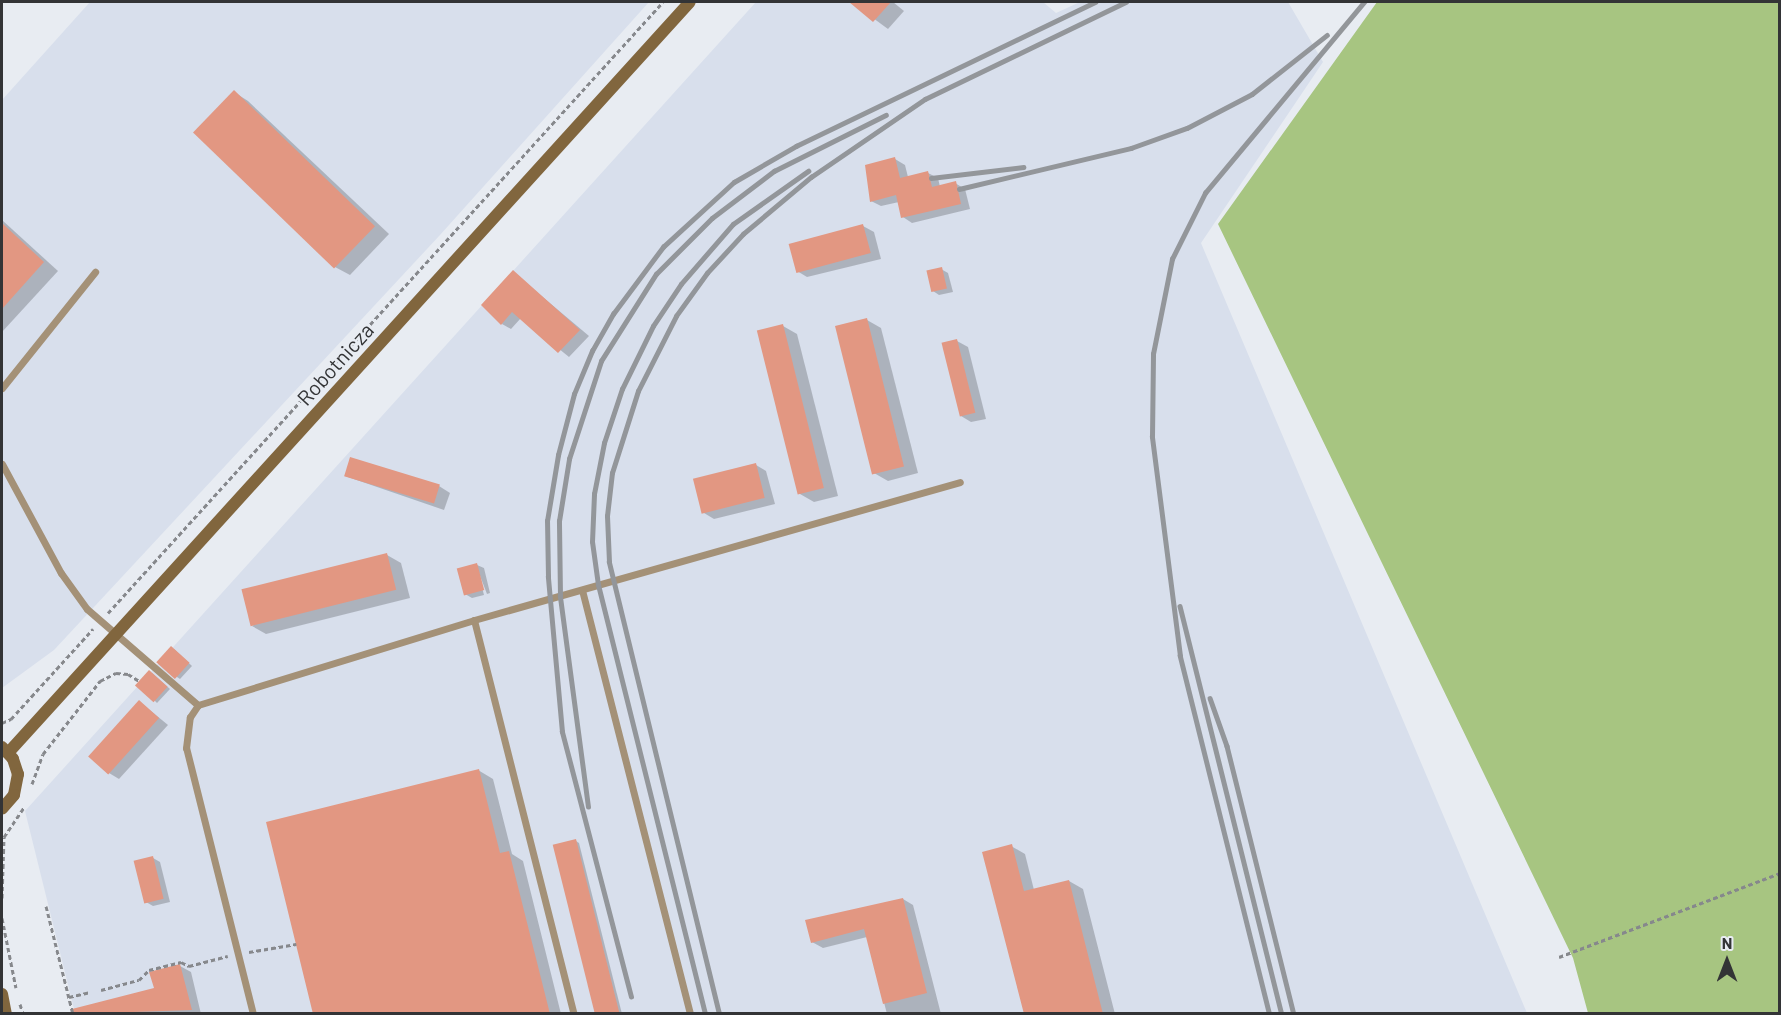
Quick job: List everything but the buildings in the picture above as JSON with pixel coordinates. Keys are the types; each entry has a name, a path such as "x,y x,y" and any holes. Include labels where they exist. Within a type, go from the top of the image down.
{"street":[{"name":"Robotnicza","path":"5,750 116,635 690,2"},
{"path":"2,809 17,785 16,766 5,750"},
{"path":"2,994 6,1014"}],"lane":[{"path":"2,388 95,272"},
{"path":"2,464 61,573 87,609 198,705"},
{"path":"253,1014 186,748 190,717 198,705 474,620 960,482"},
{"path":"582,590 690,1014"},
{"path":"474,620 574,1014"}],"path":[{"path":"2,723 11,719 101,621 663,2"},
{"path":"29,792 43,754 100,681 116,673 128,674 138,681"},
{"path":"2,898 2,841 26,801"},
{"path":"1559,957 1779,873"},
{"path":"46,906 73,1014"},
{"path":"2,918 23,1014"},
{"path":"101,990 139,980 149,970 181,962 189,966 238,954 296,944"},
{"path":"69,997 90,992"}],"shaded area":[{"path":"90,2 649,2 440,235 54,650 2,688 2,100"},
{"path":"756,2 1043,2 1056,13 1080,2 1288,2 1323,62 1201,243 1527,1013 75,1013 25,811"}],"green space":[{"path":"1377,2 1779,2 1779,1013 1588,1013 1573,958 1218,224"}],"railway":[{"path":"631,997 562,732 548,577 547,521 558,455 574,394 592,351 613,314 663,247 734,182 796,146 1095,2"},
{"path":"719,1014 609,562 607,516 612,473 638,391 676,316 707,273 743,234 811,177 925,99 1126,2"},
{"path":"1269,1014 1180,656 1152,437 1153,354 1172,259 1205,193 1364,2"},
{"path":"959,189 1131,148 1187,128 1252,94 1327,35"},
{"path":"588,807 560,596 559,521 569,459 601,361 656,274 712,218 774,171 886,115"},
{"path":"931,178 1023,167"},
{"path":"705,1014 598,585 592,542 594,494 604,443 622,389 653,326 681,284 733,224 808,171"},
{"path":"1180,606 1282,1014"},
{"path":"1210,698 1227,746 1294,1014"}]}
